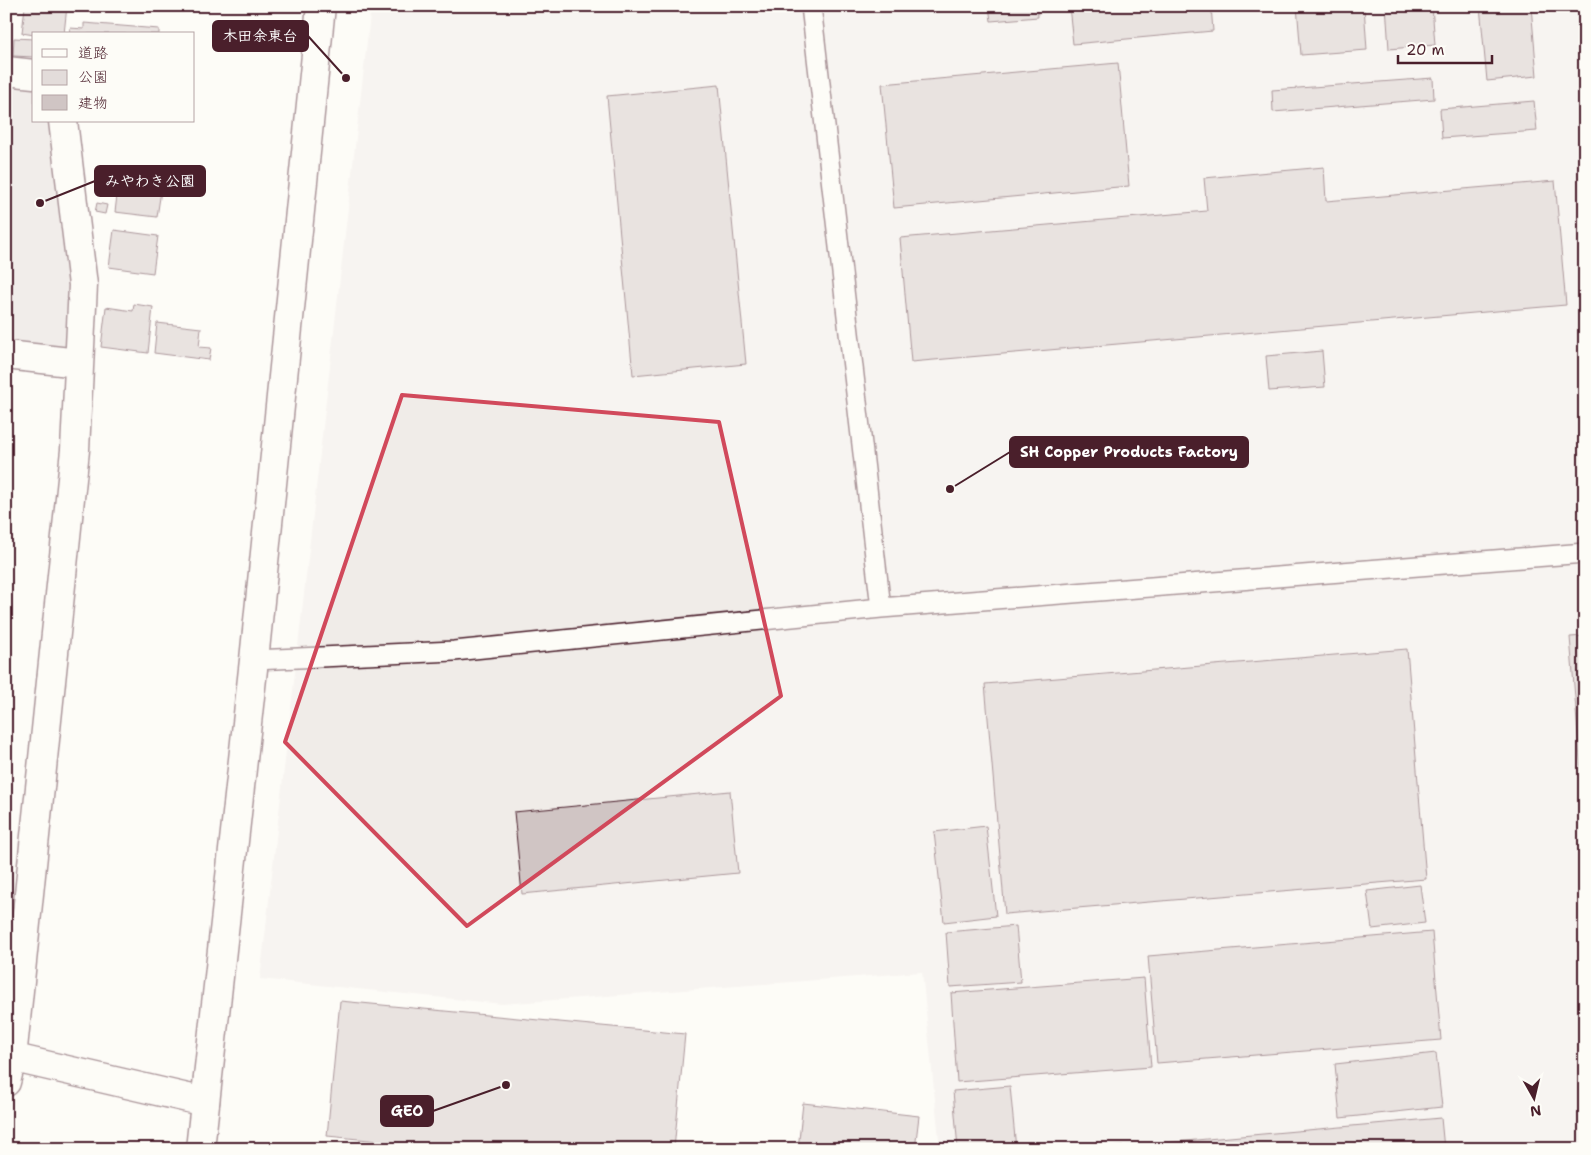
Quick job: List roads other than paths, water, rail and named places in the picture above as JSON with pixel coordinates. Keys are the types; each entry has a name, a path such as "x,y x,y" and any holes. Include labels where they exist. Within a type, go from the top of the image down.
{"street":[{"path":"200,1149 254,660 321,6"},
{"path":"6,71 32,74"},
{"path":"63,122 83,285 75,450 8,1065 205,1102"},
{"path":"6,355 79,363"}],"lane":[{"path":"811,6 880,608"},
{"path":"254,660 454,651 880,608 1585,553"}],"place":[{"name":"木田余東台","path":"346,78"},
{"name":"みやわき公園","path":"40,203"},
{"name":"SH Copper Products Factory","path":"950,489"},
{"name":"GEO","path":"506,1085"}]}
